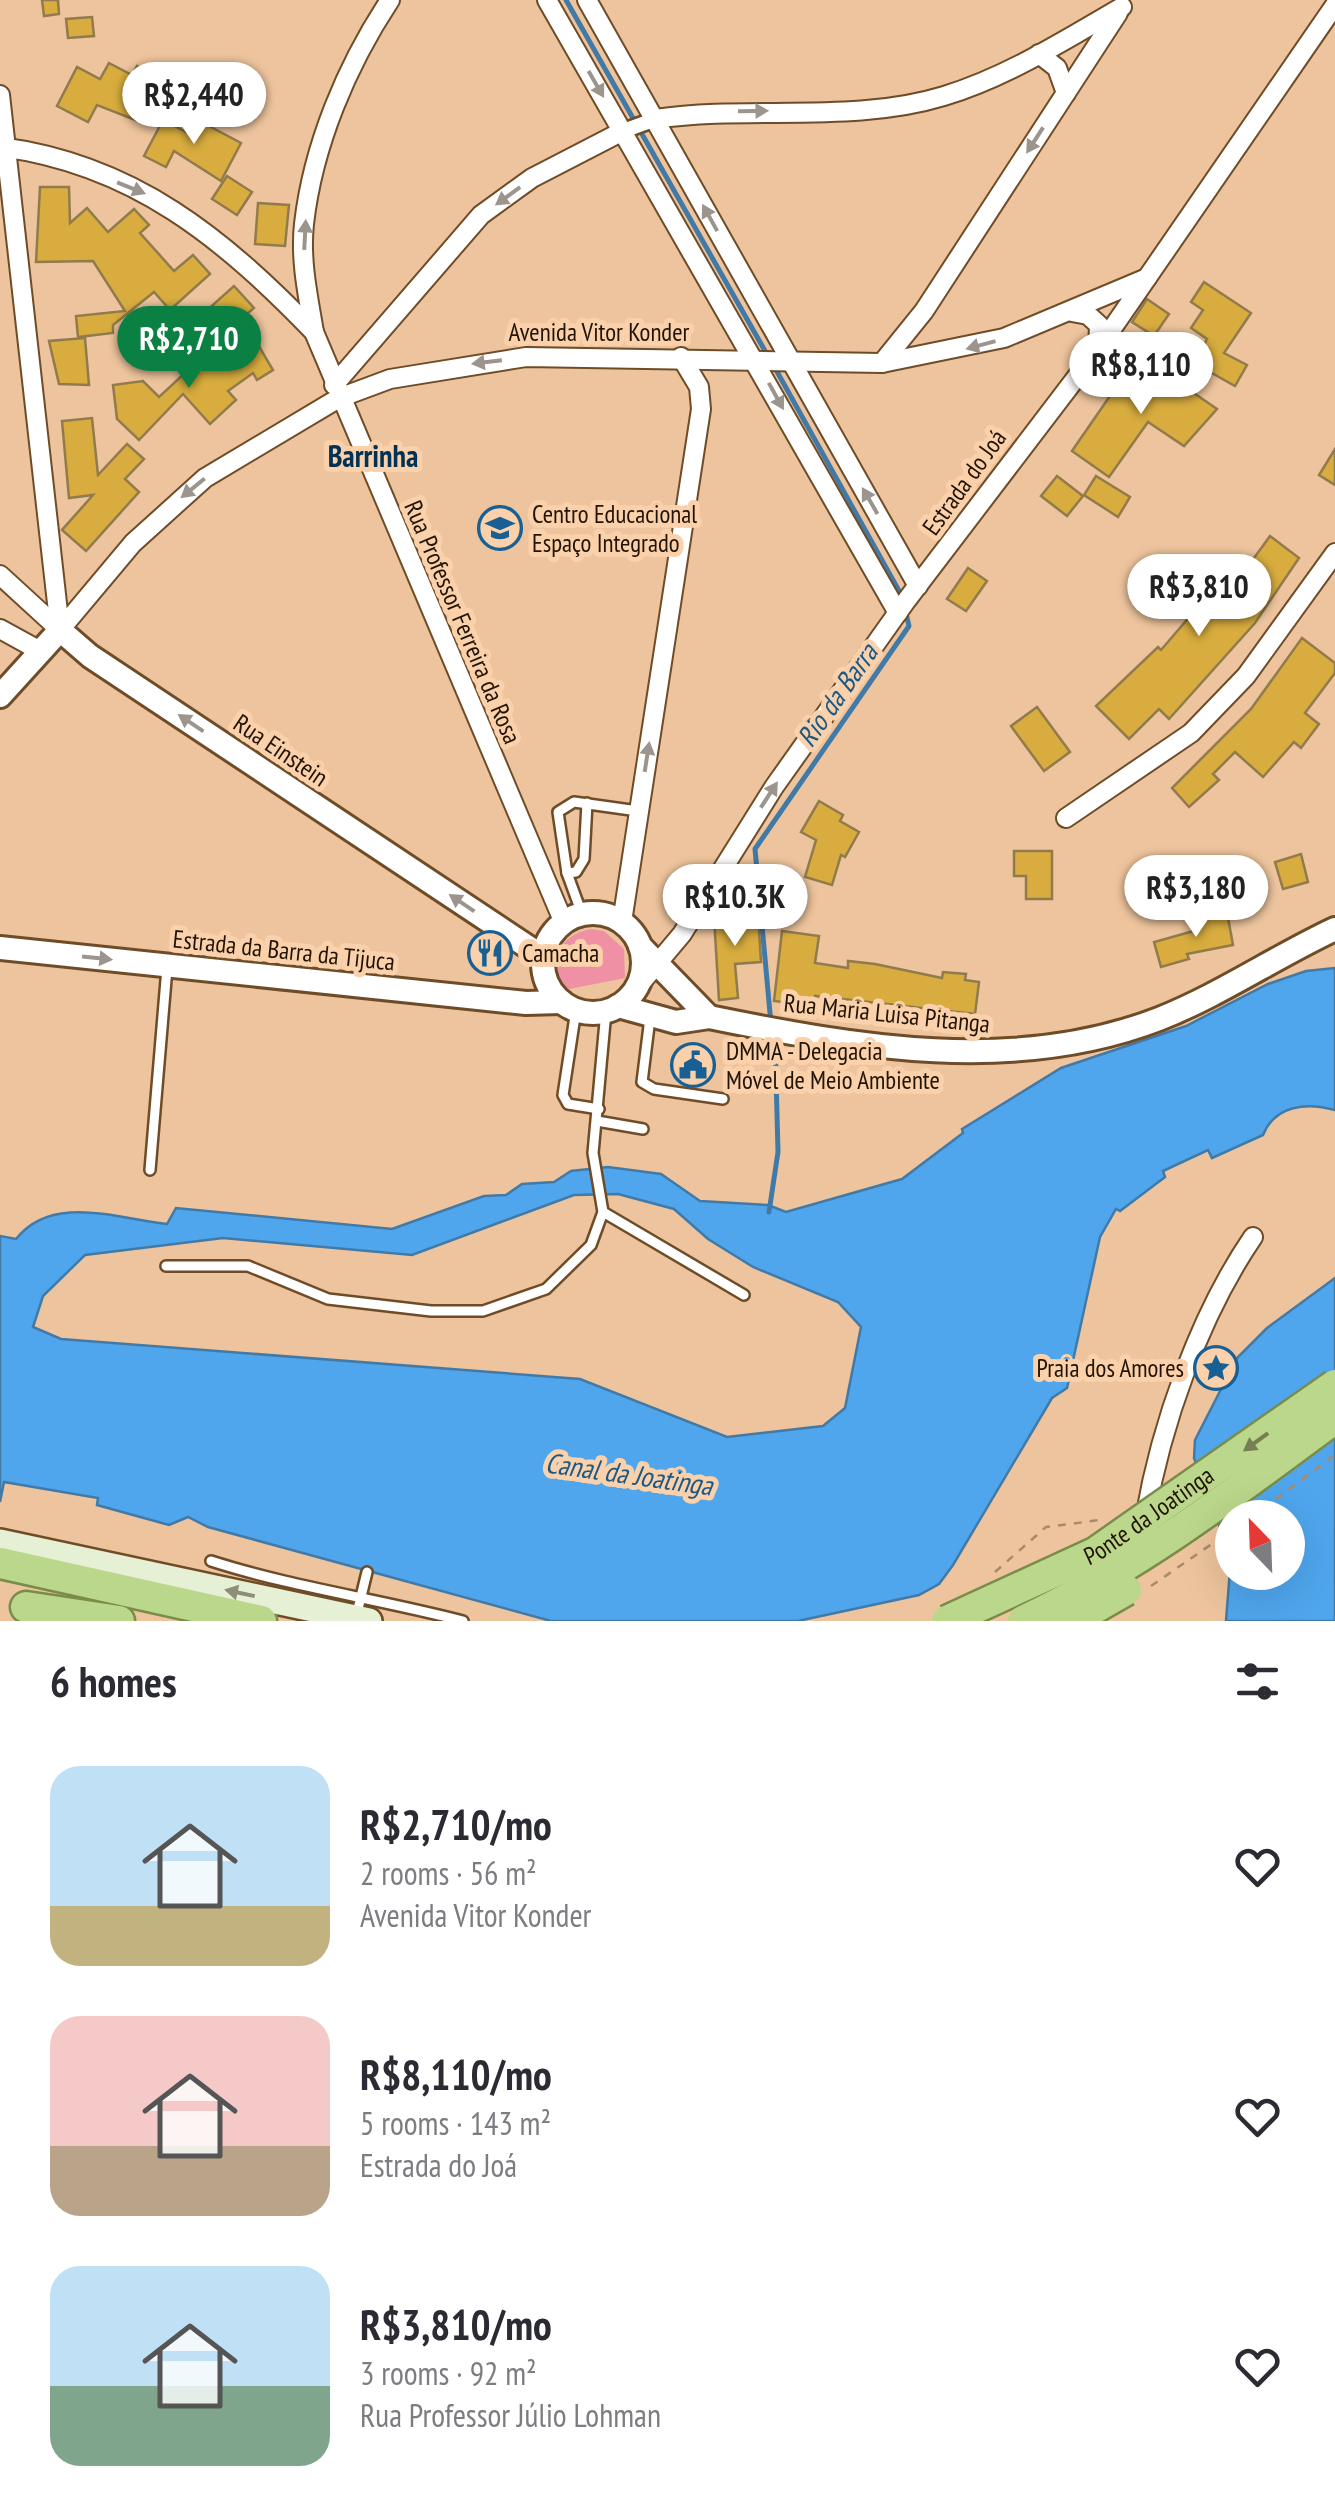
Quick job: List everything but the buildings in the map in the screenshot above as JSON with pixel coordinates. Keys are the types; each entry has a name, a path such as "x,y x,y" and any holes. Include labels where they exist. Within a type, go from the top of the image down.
{"highway":[{"name":"Ponte da Joatinga","path":"946,1621 1095,1553 1335,1385"},
{"name":"Ponte da Joatinga","path":"1024,1621 1141,1557 1335,1418"},
{"name":"Ponte da Joatinga","path":"1072,1621 1164,1567 1335,1441"},
{"path":"0,1563 260,1621"},
{"path":"8,1598 57,1621"},
{"path":"8,1598 80,1621"},
{"path":"8,1598 119,1621"},
{"path":"8,1598 165,1621"}],"main road":[{"path":"0,1542 362,1611"}],"street":[{"name":"Rua Professor Ferreira da Rosa","path":"390,0 354,61 332,112 313,182 304,224 304,266 314,332 573,918"},
{"path":"547,0 627,130 900,611"},
{"path":"587,0 651,121 917,588"},
{"path":"337,391 481,215 532,178 627,130 651,121 911,104 962,89 1039,54 1124,4"},
{"path":"882,363 924,310 1124,4"},
{"name":"Estrada do Joá","path":"620,1002 659,964 774,787 917,588 1098,349 1335,5"},
{"path":"1039,54 1057,68 1066,93"},
{"path":"0,95 2,147 60,630"},
{"path":"2,147 80,168 144,193 192,219 249,266 314,332"},
{"name":"Avenida Vitor Konder","path":"0,696 166,510 205,478 337,391 436,368 526,357 681,357 762,364 882,363 973,348 1072,312 1148,278"},
{"path":"1072,312 1088,315 1099,325 1098,349"},
{"path":"622,922 701,409 699,387 681,357"},
{"path":"1066,818 1190,733 1246,676 1335,553"},
{"name":"Rua Einstein","path":"0,575 90,656 544,957"},
{"path":"0,629 42,652"},
{"path":"640,946 643,968 620,1002 569,1006 547,982 544,957 550,938 573,918 603,914 622,922 708,1017"},
{"name":"Rua Maria Luisa Pitanga","path":"620,1002 676,1022 708,1017 773,1030 973,1052 1054,1048 1154,1021 1197,1003 1335,930"},
{"name":"Estrada da Barra da Tijuca","path":"0,948 569,1006"},
{"path":"676,1022 686,996"},
{"path":"1097,1621 1146,1514 1150,1474 1172,1410 1230,1271 1253,1236"},
{"path":"1048,1621 1063,1588 1074,1576 1132,1551"}],"lane":[{"path":"573,918 558,812 567,803 587,803 639,812"},
{"path":"567,873 576,872 584,859 587,803"},
{"path":"150,1170 168,966"},
{"path":"166,1266 248,1266 294,1288 364,1306 483,1311 546,1289 592,1245 603,1212 593,1153 620,1002"},
{"path":"569,1006 562,1095 568,1104 599,1109"},
{"path":"650,1015 642,1082 654,1090 724,1099"},
{"path":"597,1121 643,1129"},
{"path":"603,1212 744,1295"},
{"path":"211,1560 257,1572 362,1611 463,1621"},
{"path":"362,1611 368,1572"}],"path":[{"path":"1274,1500 1335,1455"},
{"path":"995,1572 1046,1528 1146,1514"},
{"path":"1140,1592 1215,1541"}],"shaded area":[{"path":"591,929 604,931 624,949 625,978 564,990 556,969 559,951 570,937"}],"water":[{"name":"Canal da Joatinga","path":"1335,968 1335,1110 1303,1106 1284,1112 1275,1117 1263,1135 1212,1158 1208,1150 1163,1171 1165,1177 1120,1211 1116,1209 1100,1237 1067,1388 1052,1398 953,1565 939,1584 919,1595 798,1621 551,1621 208,1527 188,1517 169,1525 97,1505 98,1498 4,1482 0,1502 0,1236 16,1239 31,1225 67,1213 108,1214 167,1224 176,1208 392,1229 484,1196 506,1195 522,1184 554,1182 571,1171 608,1167 661,1174 700,1201 768,1205 786,1212 902,1179 963,1133 962,1129 1061,1068 1186,1026 1268,984 1306,971","holes":["618,1194 674,1209 708,1239 753,1267 838,1302 861,1327 845,1408 823,1426 727,1437 580,1379 61,1339 33,1327 43,1296 85,1255 223,1238 412,1255 574,1195"]},
{"path":"1335,1278 1335,1621 1226,1621 1228,1590 1305,1590 1305,1500 1215,1500 1215,1514 1194,1458 1195,1440 1237,1358 1267,1328"}],"waterway":[{"name":"Rio da Barra","path":"566,0 769,358"},
{"name":"Rio da Barra","path":"775,368 903,598"},
{"name":"Rio da Barra","path":"771,1024 755,849 909,626 905,609"},
{"name":"Rio da Barra","path":"769,1212 778,1152 775,1039"}],"place":[{"name":"Centro Educacional Espaço Integrado","path":"500,528"},
{"name":"Camacha","path":"490,953"},
{"name":"DMMA - Delegacia Móvel de Meio Ambiente","path":"693,1065"},
{"name":"Praia dos Amores","path":"1216,1368"}],"district":[{"name":"Barrinha","path":"373,457"}]}
